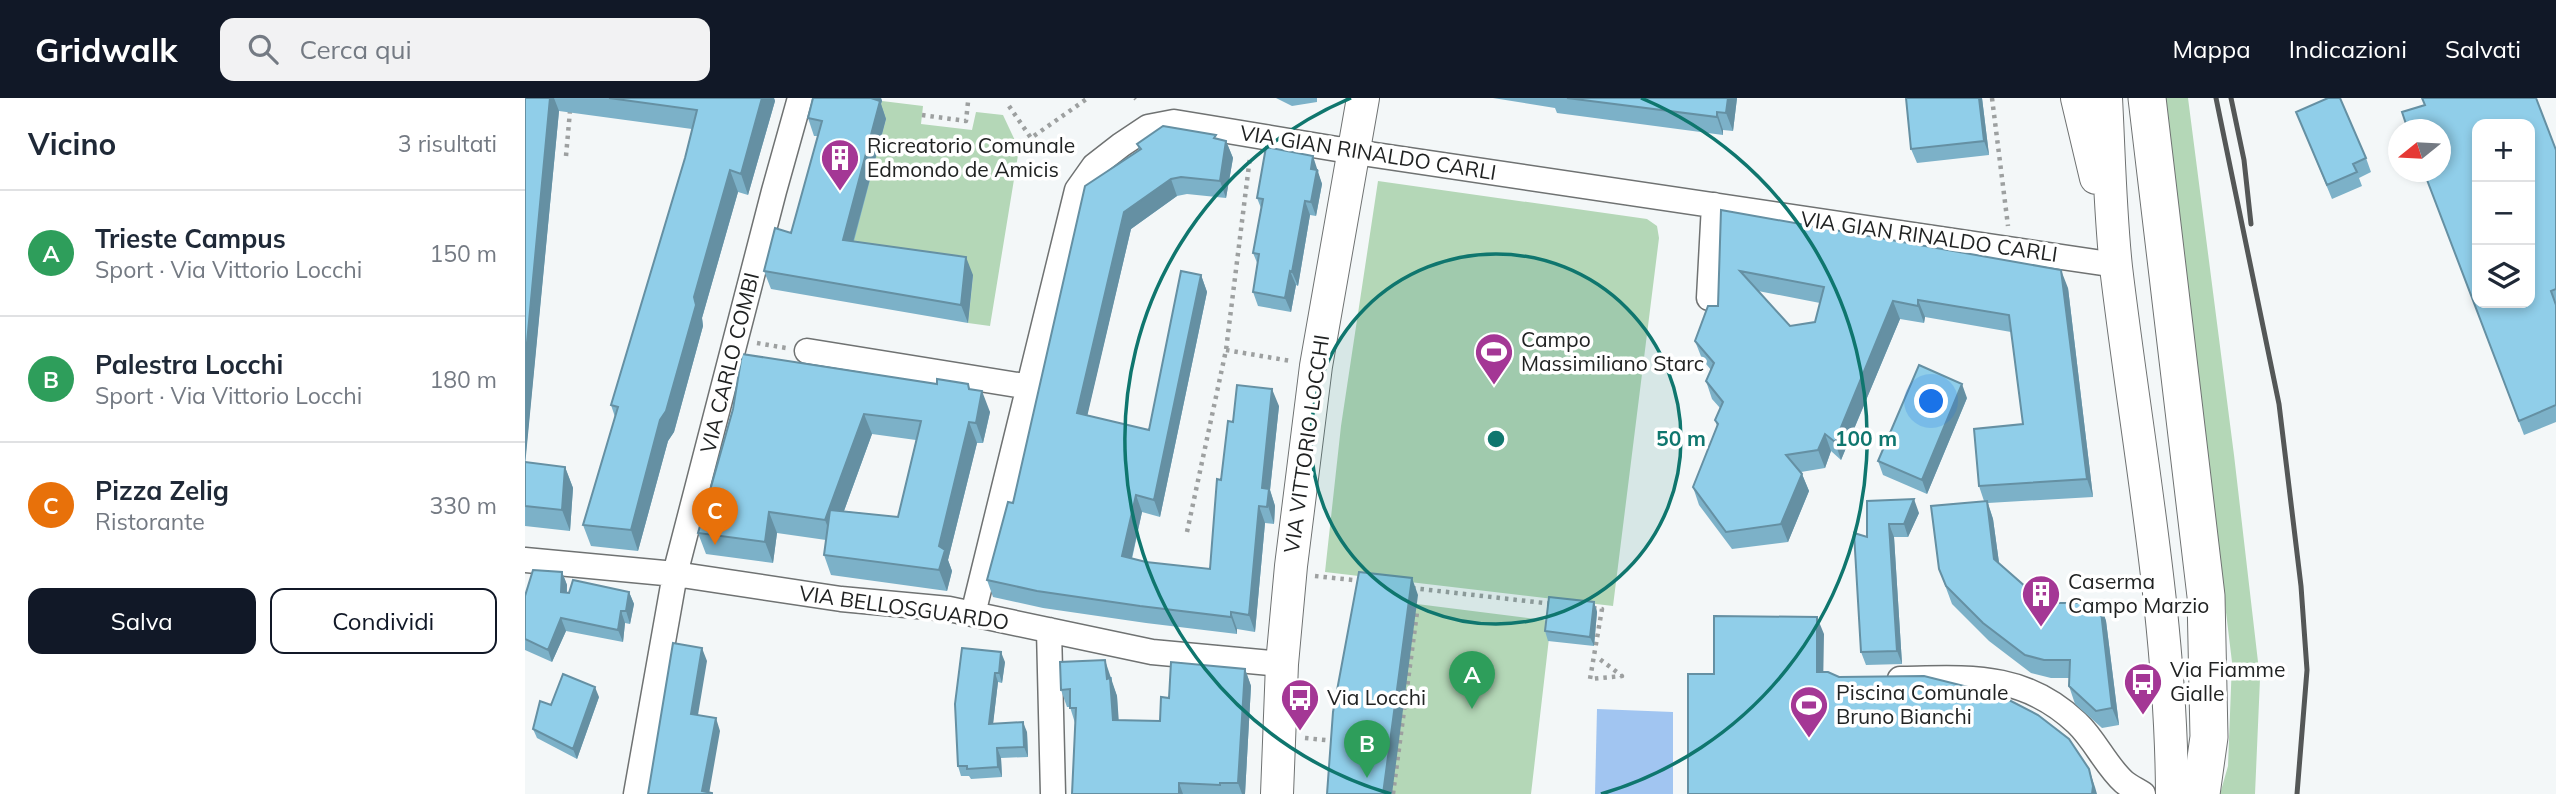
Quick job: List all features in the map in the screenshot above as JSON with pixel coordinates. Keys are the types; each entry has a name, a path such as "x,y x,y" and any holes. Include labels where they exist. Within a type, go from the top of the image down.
{"highway":[{"path":"2147,98 2206,596 2209,737 2201,794"}],"main road":[{"name":"VIA VITTORIO LOCCHI","path":"1277,794 1282,664 1291,566 1316,366 1363,98"},
{"path":"2077,98 2116,265"},
{"path":"2106,98 2116,265 2152,530 2172,747 2172,794"}],"street":[{"name":"VIA CARLO COMBI","path":"636,794 675,574 800,98"},
{"name":"VIA GIAN RINALDO CARLI","path":"973,614 1077,190 1094,166 1148,127 1174,122 1355,152 2116,265"},
{"path":"1709,298 1714,205"},
{"path":"800,350 1030,387"},
{"name":"VIA BELLOSGUARDO","path":"525,560 675,574 841,599 949,609 1152,652 1282,664"},
{"path":"1049,630 1053,794"},
{"path":"1871,680 1972,678 2015,684 2043,698 2077,723 2124,782 2143,794"}],"path":[{"path":"1009,106 1031,138 1089,98"},
{"path":"1992,98 2008,226"},
{"path":"922,115 966,121 968,102"},
{"path":"557,109 570,111 566,156"},
{"path":"1187,532 1226,350 1250,152"},
{"path":"752,343 800,350"},
{"path":"1226,350 1298,363"},
{"path":"1314,575 1366,582"},
{"path":"1405,587 1562,605"},
{"path":"1394,794 1418,605"},
{"path":"1589,608 1602,609 1590,679 1622,676 1597,657"},
{"path":"1304,738 1339,742"}],"green space":[{"path":"2164,98 2188,98 2260,679 2255,794 2220,794 2228,766 2232,662"},
{"path":"882,101 923,106 921,124 972,130 976,112 1003,115 1019,149 990,326 968,323 973,275 842,282 886,119 877,116"},
{"name":"Campo Massimiliano Starc","path":"1378,181 1647,219 1657,226 1659,238 1613,606 1325,572 1341,426"},
{"path":"1417,604 1551,621 1531,794 1338,794"}],"water":[{"path":"1597,709 1673,712 1673,794 1595,794"}],"building":[{"path":"525,98 550,98 525,364"},
{"path":"609,98 762,98 741,174 730,170 694,297 696,305 666,411 660,420 631,530 583,525 618,407 611,405 697,110"},
{"name":"Ricreatorio Comunale Edmondo de Amicis","path":"813,98 871,98 880,101 843,240 966,257 961,305 764,271 775,228 791,233 822,121 808,118"},
{"path":"1567,98 1728,98 1726,113 1717,112 1717,117"},
{"path":"1906,98 1979,98 1984,141 1911,149"},
{"path":"2328,98 2340,98 2366,158 2353,164 2357,172 2327,185 2296,112"},
{"path":"2422,98 2536,98 2556,150 2556,289 2551,291 2556,305 2556,405 2519,421 2476,308 2535,308 2535,119 2472,119 2472,298 2428,182 2451,182 2451,119 2404,119 2402,112 2425,105"},
{"path":"1163,126 1216,135 1214,138 1226,141 1220,181 1181,177 1171,179 1124,212 1077,413 1149,430 1181,271 1201,275 1154,500 1136,495 1122,556 1146,562 1210,569 1217,479 1221,480 1228,421 1233,422 1237,385 1272,389 1262,488 1269,489 1267,507 1259,506 1249,615 1231,612 1231,617 1140,606 1037,591 987,580 1008,502 1013,503 1085,186 1141,149 1137,144"},
{"path":"1266,147 1313,156 1311,169 1317,170 1311,202 1305,201 1285,298 1253,292 1259,254 1253,253 1263,199 1257,198"},
{"path":"1721,210 2061,270 2087,479 1979,486 1974,429 2023,424 2009,315 1918,300 1918,306 1893,301 1835,442 1825,434 1818,450 1786,455 1802,474 1781,524 1726,532 1693,487 1718,424 1715,420 1723,402 1706,381 1714,363 1695,341 1708,306 1718,306","holes":["1740,271 1824,287 1815,322 1790,326"]},
{"path":"742,354 937,384 937,379 968,384 969,389 982,391 976,423 969,422 939,546 945,550 939,570 824,555 830,510 898,517 921,421 864,414 825,520 769,512 765,542 698,533 733,409"},
{"path":"1919,365 1962,384 1922,480 1878,461"},
{"path":"525,462 565,467 562,510 525,506"},
{"path":"1914,499 1904,524 1889,524 1897,651 1861,652 1854,533 1867,537 1867,501"},
{"name":"Caserma Campo Marzio","path":"1987,501 1994,559 2044,603 2100,603 2112,708 2096,711 2069,686 2070,660 2044,660 2025,655 1983,623 1946,586 1939,569 1931,506"},
{"path":"533,570 562,572 561,592 569,593 573,580 629,592 626,611 621,611 618,630 561,618 548,650 525,639 525,596"},
{"path":"1359,572 1412,578 1383,794 1327,794 1333,712"},
{"path":"1549,597 1594,602 1590,637 1545,631"},
{"name":"Piscina Comunale Bruno Bianchi","path":"1714,616 1817,617 1817,672 1828,672 1839,677 1924,676 2007,699 2038,715 2069,739 2089,769 2092,794 1688,794 1688,674 1714,674"},
{"path":"673,643 702,648 691,714 716,718 702,791 712,794 648,794"},
{"path":"962,648 1001,652 999,673 995,673 989,724 1023,722 1024,747 997,748 998,767 967,769 967,766 958,766 955,704"},
{"path":"1105,660 1107,679 1110,678 1113,720 1160,721 1161,697 1169,698 1171,662 1245,669 1238,783 1179,783 1179,794 1072,794 1076,708 1070,708 1070,689 1061,690 1060,662"},
{"path":"563,674 595,687 573,749 533,729 540,701 551,705"}],"railway":[{"path":"2216,98 2279,404 2301,586 2307,670 2297,794"},
{"path":"2231,98 2244,160 2251,224"}],"place":[{"name":"Ricreatorio Comunale Edmondo de Amicis","path":"840,192"},
{"name":"Campo Massimiliano Starc","path":"1494,386"},
{"name":"Pizza Zelig","path":"715,545"},
{"name":"Caserma Campo Marzio","path":"2041,628"},
{"name":"Trieste Campus","path":"1472,709"},
{"name":"Via Fiamme Gialle","path":"2143,716"},
{"name":"Via Locchi","path":"1300,732"},
{"name":"Piscina Comunale Bruno Bianchi","path":"1809,739"},
{"name":"Palestra Locchi","path":"1367,778"}]}
